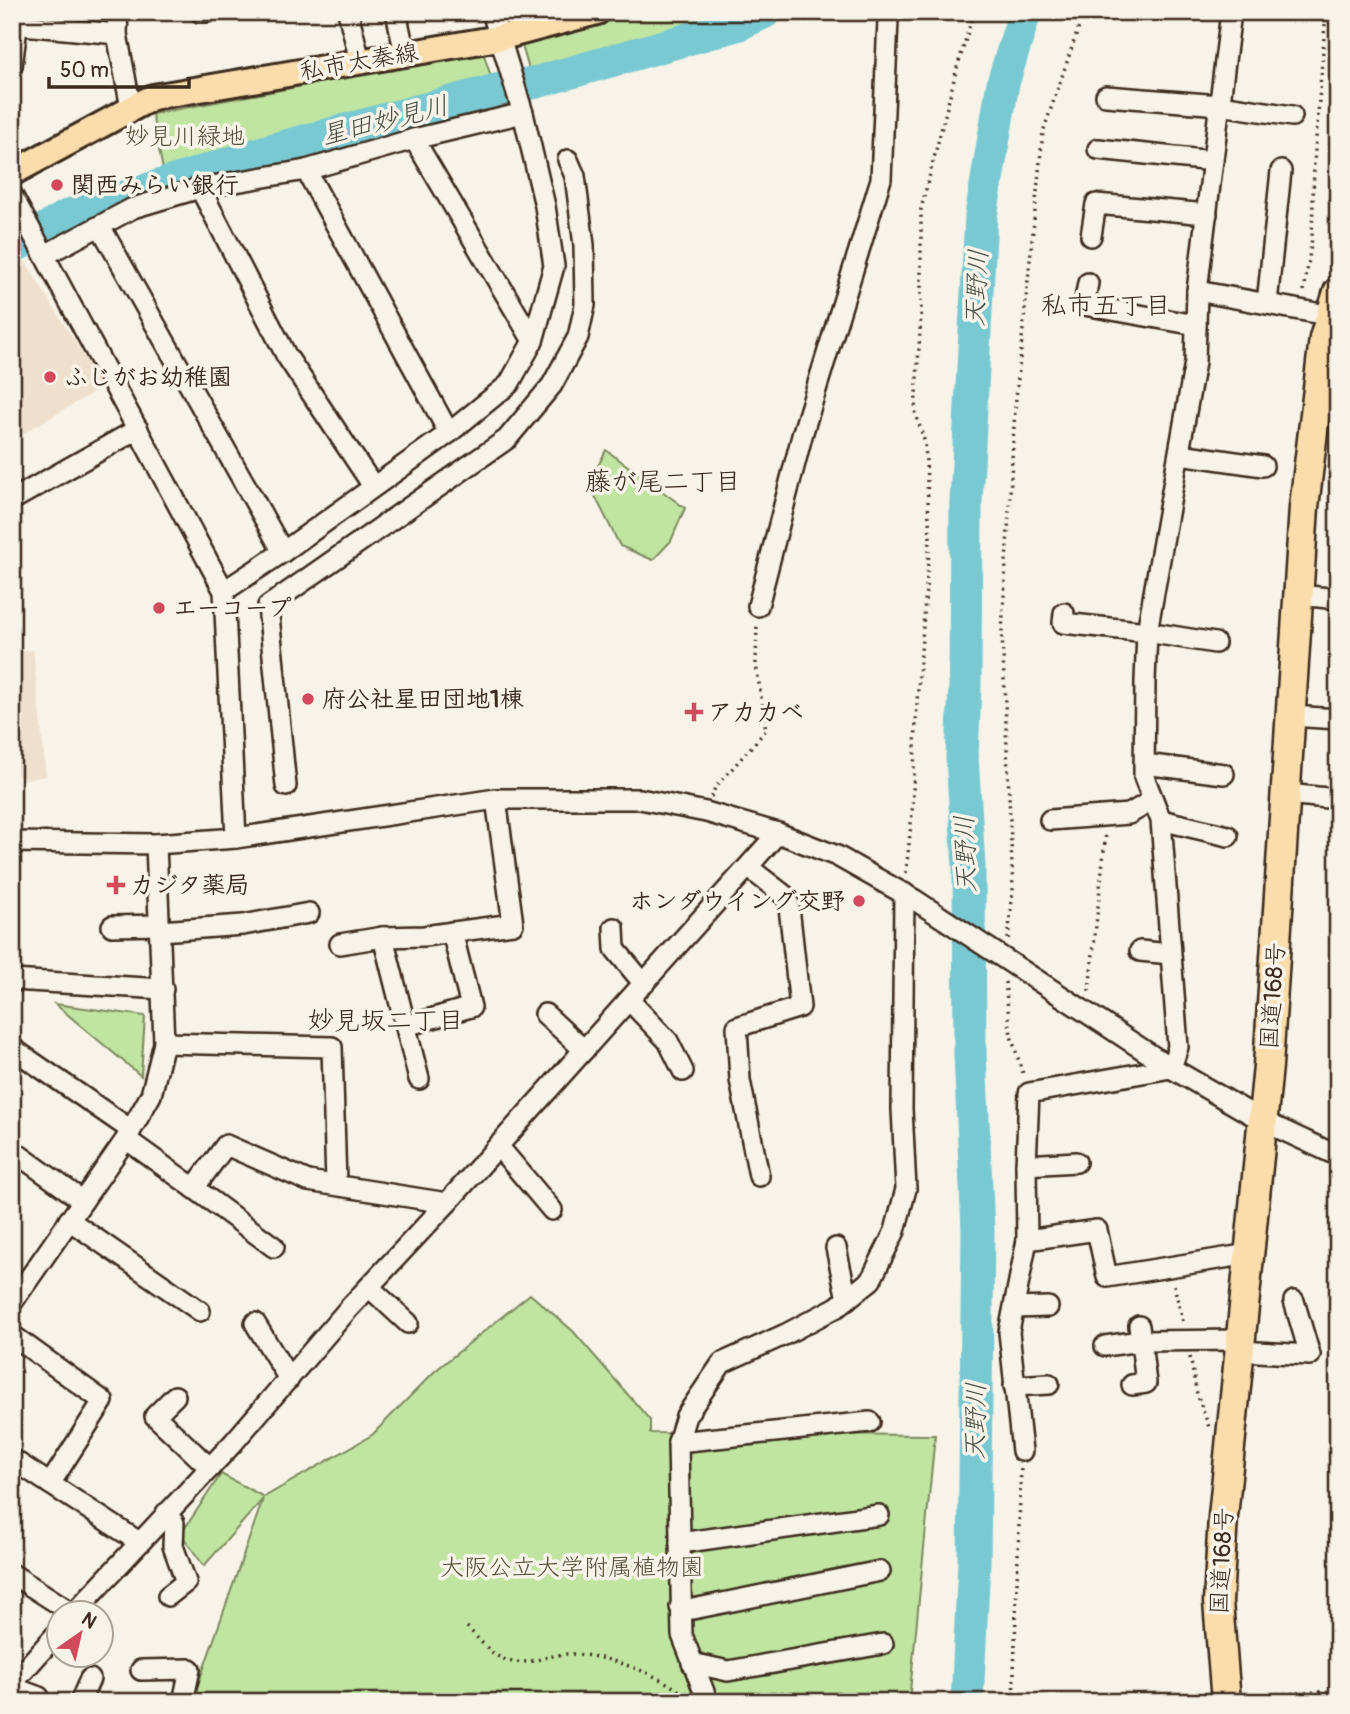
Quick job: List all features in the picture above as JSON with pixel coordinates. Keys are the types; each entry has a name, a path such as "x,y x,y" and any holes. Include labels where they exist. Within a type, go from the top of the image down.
{"highway":[{"name":"国道168号","path":"1225,1700 1218,1602 1230,1451 1263,1121 1304,507 1324,338 1335,308"}],"main road":[{"name":"私市太秦線","path":"12,173 153,97 499,38 597,12"}],"street":[{"path":"118,12 117,34 131,108"},
{"path":"200,12 207,12"},
{"path":"348,12 360,61"},
{"path":"397,12 405,54"},
{"path":"224,591 449,433 509,384 533,341 554,265 545,206 523,113 492,12"},
{"path":"758,606 803,432 881,179 888,20 886,12"},
{"path":"1171,1068 1178,1047 1161,820 1144,777 1147,632 1195,362 1197,291 1231,12"},
{"path":"12,66 16,20 117,34"},
{"path":"1106,96 1220,105 1292,116"},
{"path":"45,255 133,208 200,188 306,170 414,139 523,113"},
{"path":"414,139 533,341"},
{"path":"1098,149 1213,161"},
{"path":"286,786 268,606 507,439 552,385 578,337 585,305 584,245 575,176 568,160"},
{"path":"306,170 449,433"},
{"path":"1267,303 1281,171"},
{"path":"200,188 286,355 373,486"},
{"path":"12,195 224,591 236,838"},
{"path":"1091,236 1096,204 1207,214"},
{"path":"100,226 283,552"},
{"path":"1088,282 1084,305 1196,325"},
{"path":"1197,291 1301,311 1335,308"},
{"path":"12,500 138,429"},
{"path":"1180,454 1264,466"},
{"path":"1299,595 1338,599"},
{"path":"1065,613 1063,623 1215,643"},
{"path":"1291,716 1338,719"},
{"path":"1144,765 1224,774"},
{"path":"1286,794 1338,799"},
{"path":"340,944 513,924 496,799"},
{"path":"12,842 156,844 236,838 496,799 640,799 706,812 778,833 837,856 909,896 1171,1068 1263,1121 1338,1156"},
{"path":"1050,820 1129,814 1153,800"},
{"path":"1161,820 1228,835"},
{"path":"86,1598 210,1468 369,1287 778,833"},
{"path":"12,1303 129,1135 151,1095 164,1043 156,844"},
{"path":"749,868 788,898 800,1007 737,1027 740,1080 759,1176"},
{"path":"708,1702 682,1635 678,1442 686,1416 722,1363 837,1307 871,1280 895,1231 906,1189 902,1109 909,896"},
{"path":"112,926 160,928 243,925 309,913"},
{"path":"614,928 615,949 644,984"},
{"path":"406,1026 471,1007 452,932"},
{"path":"383,937 419,1079"},
{"path":"1140,951 1170,954"},
{"path":"12,979 163,989"},
{"path":"629,1000 668,1041 683,1071"},
{"path":"545,1014 584,1050"},
{"path":"164,1043 332,1047 336,1184"},
{"path":"12,1048 274,1247"},
{"path":"1022,1451 1009,1332 1027,1240 1029,1093 1171,1068"},
{"path":"194,1188 226,1145 308,1181 447,1203"},
{"path":"498,1146 552,1210"},
{"path":"12,1150 83,1201"},
{"path":"1026,1165 1076,1162"},
{"path":"69,1220 200,1311"},
{"path":"1027,1240 1097,1230 1107,1277 1249,1254"},
{"path":"836,1248 847,1299"},
{"path":"369,1287 408,1323"},
{"path":"1105,1346 1140,1333 1310,1355 1294,1301"},
{"path":"1014,1308 1048,1307"},
{"path":"255,1323 289,1379"},
{"path":"1132,1385 1146,1383 1140,1333"},
{"path":"12,1335 103,1401 50,1484"},
{"path":"1014,1386 1049,1384"},
{"path":"175,1396 155,1416 210,1468"},
{"path":"678,1442 870,1422"},
{"path":"12,1459 139,1542"},
{"path":"166,1513 174,1522 173,1546 186,1581 168,1596"},
{"path":"680,1542 879,1515"},
{"path":"680,1607 693,1609 880,1571"},
{"path":"12,1574 51,1598"},
{"path":"692,1663 728,1671 883,1644"},
{"path":"39,1697 12,1686 46,1646"},
{"path":"141,1671 190,1669 183,1702"},
{"path":"80,1702 90,1679"}],"path":[{"path":"909,896 918,702 930,538 925,443 915,411 921,315 922,209 974,12"},
{"path":"1029,1093 1011,1036 1005,991 1013,890 1002,632 1015,408 1043,132 1084,12"},
{"path":"1301,311 1312,238 1314,163 1326,12"},
{"path":"706,812 715,788 766,730 756,664 758,606"},
{"path":"1090,988 1107,816"},
{"path":"1177,1295 1197,1394 1213,1439 1230,1451"},
{"path":"1013,1702 1022,1451"},
{"path":"467,1627 489,1650 507,1661 526,1662 566,1654 583,1655 614,1662 661,1679 692,1702"},
{"path":"1225,1700 1318,1692 1338,1693"}],"shaded area":[{"path":"25,261 103,387 12,440 12,262"},
{"path":"33,650 46,776 28,779 12,774 12,652"}],"green space":[{"path":"632,12 754,12 741,19 530,73 521,42"},
{"name":"妙見川緑地","path":"483,52 494,86 163,170 152,114"},
{"path":"606,450 685,508 671,541 653,560 620,546 589,484"},
{"path":"55,1004 145,1016 141,1076"},
{"name":"大阪公立大学附属植物園","path":"530,1294 573,1331 650,1420 650,1433 935,1435 909,1702 192,1702 263,1499 204,1566 181,1534 221,1474 264,1497 372,1435 435,1371"}],"waterway":[{"name":"星田妙見川","path":"12,248 69,215 267,151 496,90 537,82 737,25 765,12"},
{"name":"天野川","path":"967,1702 974,1562 978,1231 970,1054 969,866 962,757 966,502 981,216 1003,83 1025,12"}],"place":[{"name":"関西みらい銀行","path":"57,185"},
{"name":"ふじがお幼稚園","path":"50,377"},
{"name":"エーコープ","path":"159,608"},
{"name":"府公社星田団地1棟","path":"308,699"},
{"name":"アカカベ","path":"694,712"},
{"name":"カジタ薬局","path":"116,885"},
{"name":"ホンダウイング交野","path":"859,901"}],"district":[{"name":"私市五丁目","path":"1106,306"},
{"name":"藤が尾二丁目","path":"663,482"},
{"name":"妙見坂二丁目","path":"386,1021"}]}
